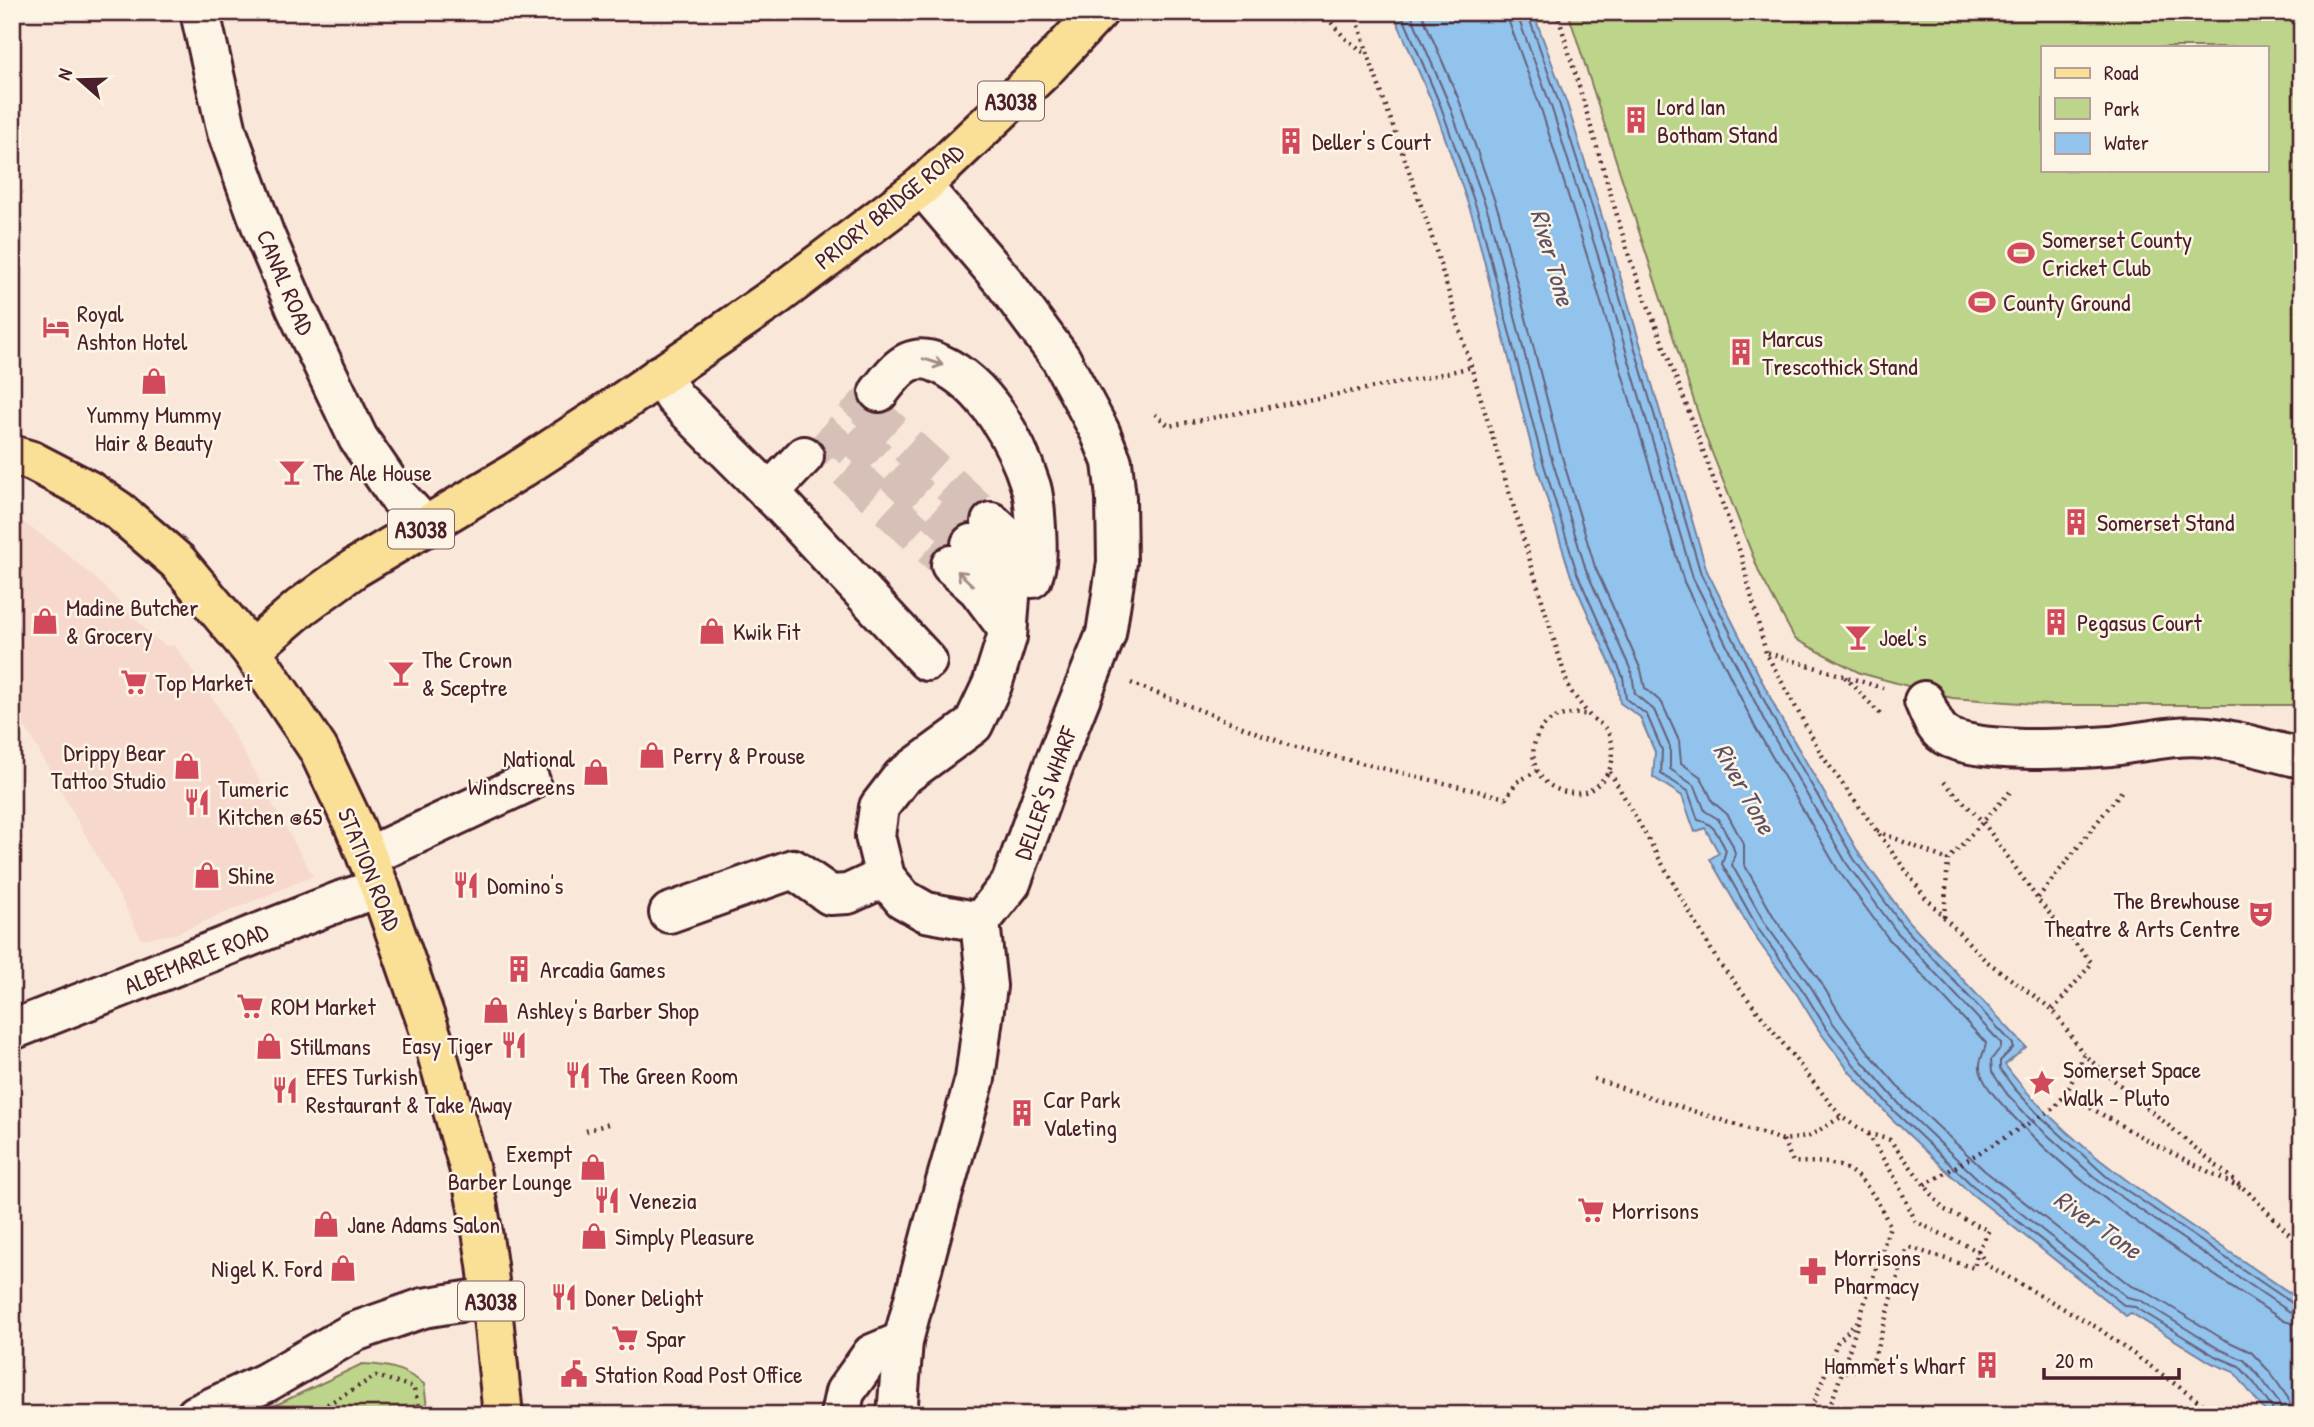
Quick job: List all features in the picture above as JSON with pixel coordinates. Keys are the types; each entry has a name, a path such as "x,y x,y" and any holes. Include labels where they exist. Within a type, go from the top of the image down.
{"main road":[{"name":"PRIORY BRIDGE ROAD","path":"251,650 302,607 355,568 547,452 775,297 922,186 1044,70 1098,12"},
{"name":"STATION ROAD","path":"12,455 59,474 88,490 119,511 178,562 251,650 318,749 373,872 434,1044 469,1167 491,1297 503,1415"}],"street":[{"name":"CANAL ROAD","path":"200,12 227,132 265,236 296,308 358,438 397,495 426,527"},
{"name":"DELLER'S WHARF","path":"922,186 1004,282 1061,359 1100,432 1112,462 1116,498 1117,562 1105,634 1011,883 980,922"},
{"path":"879,392 896,371 922,358 957,372 976,389 999,418 1020,457 1032,490 1036,562 1026,603 1008,630 992,685 973,725 902,777 878,807 875,836 885,877 903,899 926,912 980,922 987,986 975,1079 903,1341 897,1415"},
{"path":"660,375 675,398 774,498 927,661"},
{"path":"774,498 808,460"},
{"path":"971,544 996,566 1008,630"},
{"path":"1924,701 1942,733 1955,741 1977,746 2075,748 2140,743 2163,737 2208,737 2302,758"},
{"name":"ALBEMARLE ROAD","path":"12,1030 343,900 373,872 530,780"},
{"path":"669,913 793,869 830,895 848,894 885,877"},
{"path":"196,1415 265,1383 354,1332 423,1308 491,1297"},
{"path":"840,1415 845,1392 872,1354 903,1341"}],"path":[{"path":"1322,12 1345,38 1367,55"},
{"path":"1355,12 1367,55 1430,231 1569,689 1589,715 1606,729 1614,748 1610,772 1598,786 1582,793 1565,793 1549,785 1537,771 1533,751 1535,740 1544,726 1560,715 1589,715"},
{"path":"1557,12 1629,256 1740,552 1766,653 1823,757 1925,897 1984,960 2053,1010 2084,1055 2248,1192 2302,1247"},
{"path":"1154,414 1169,426 1472,367"},
{"path":"1766,653 1845,677"},
{"path":"1130,683 1291,746 1506,798 1517,782 1537,771"},
{"path":"2037,899 2163,737"},
{"path":"1610,772 1717,960 1841,1117 1867,1133 1890,1140 1943,1209 1989,1231 1978,1251 1975,1268 1912,1248 1906,1250 1871,1368 1842,1372"},
{"path":"1944,918 1948,860 1983,822 2037,899 2092,963 2053,1010"},
{"path":"1877,831 1948,860"},
{"path":"1925,1185 2054,1108 2066,1094 2084,1055"},
{"path":"1594,1079 1783,1140 1808,1137 1841,1117"},
{"path":"2066,1094 2152,1143 2248,1192"},
{"path":"586,1131 611,1123"},
{"path":"1867,1133 1895,1178 1916,1222 1978,1251 1987,1265 2098,1328 2212,1411"},
{"path":"1783,1140 1793,1162 1831,1164 1849,1170 1872,1191 1890,1226 1827,1415"},
{"path":"1810,1415 1837,1343 1859,1319"},
{"path":"309,1415 376,1376 413,1387 422,1415"}],"shaded area":[{"path":"12,518 24,523 60,548 104,586 151,635 165,645 175,646 217,705 313,876 175,934 141,939 26,728 12,735"}],"green space":[{"name":"County Ground","path":"1568,12 2302,12 2302,705 2048,705 1952,698 1860,673 1795,639 1760,574 1705,435"},
{"path":"362,1364 395,1368 424,1384 428,1415 255,1415"}],"water":[{"name":"River Tone","path":"1393,12 1533,12 1567,104 1707,571 1779,715 1860,855 1908,921 2026,1047 2005,1065 2023,1088 2063,1129 2108,1166 2302,1301 2302,1415 2268,1415 2234,1372 2212,1363 2131,1313 2126,1316 1968,1191 1890,1117 1849,1071 1753,934 1710,859 1719,853 1705,828 1695,832 1682,796 1653,777 1655,752 1640,717 1620,703 1617,679 1571,576 1534,457 1474,221 1435,109"}],"tunnel":[{"path":"879,392 845,429 971,544"},
{"path":"865,407 991,522"},
{"path":"845,429 826,451 951,565"}],"place":[{"name":"Lord Ian Botham Stand","path":"1636,120"},
{"name":"Deller's Court","path":"1291,141"},
{"name":"Somerset County Cricket Club","path":"2021,253"},
{"name":"County Ground","path":"1982,302"},
{"name":"Royal Ashton Hotel","path":"56,327"},
{"name":"Marcus Trescothick Stand","path":"1741,352"},
{"name":"Yummy Mummy Hair & Beauty","path":"154,381"},
{"name":"The Ale House","path":"292,472"},
{"name":"Somerset Stand","path":"2076,522"},
{"name":"Madine Butcher & Grocery","path":"45,621"},
{"name":"Pegasus Court","path":"2056,622"},
{"name":"Kwik Fit","path":"712,631"},
{"name":"Joel's","path":"1858,637"},
{"name":"The Crown & Sceptre","path":"401,673"},
{"name":"Top Market","path":"134,682"},
{"name":"Perry & Prouse","path":"652,755"},
{"name":"Drippy Bear Tattoo Studio","path":"187,766"},
{"name":"National Windscreens","path":"596,772"},
{"name":"Tumeric Kitchen @65","path":"197,802"},
{"name":"Shine","path":"207,875"},
{"name":"Domino's","path":"466,885"},
{"name":"The Brewhouse Theatre & Arts Centre","path":"2261,914"},
{"name":"Arcadia Games","path":"519,969"},
{"name":"ROM Market","path":"250,1006"},
{"name":"Ashley's Barber Shop","path":"496,1010"},
{"name":"Easy Tiger","path":"514,1045"},
{"name":"Stillmans","path":"269,1046"},
{"name":"The Green Room","path":"578,1075"},
{"name":"Somerset Space Walk - Pluto","path":"2042,1083"},
{"name":"EFES Turkish Restaurant & Take Away","path":"285,1090"},
{"name":"Car Park Valeting","path":"1022,1113"},
{"name":"Exempt Barber Lounge","path":"593,1167"},
{"name":"Venezia","path":"607,1200"},
{"name":"Morrisons","path":"1591,1210"},
{"name":"Jane Adams Salon","path":"326,1224"},
{"name":"Simply Pleasure","path":"594,1236"},
{"name":"Nigel K. Ford","path":"343,1268"},
{"name":"Morrisons Pharmacy","path":"1813,1271"},
{"name":"Doner Delight","path":"564,1297"},
{"name":"Spar","path":"625,1338"},
{"name":"Hammet's Wharf","path":"1987,1365"},
{"name":"Station Road Post Office","path":"574,1374"}]}
